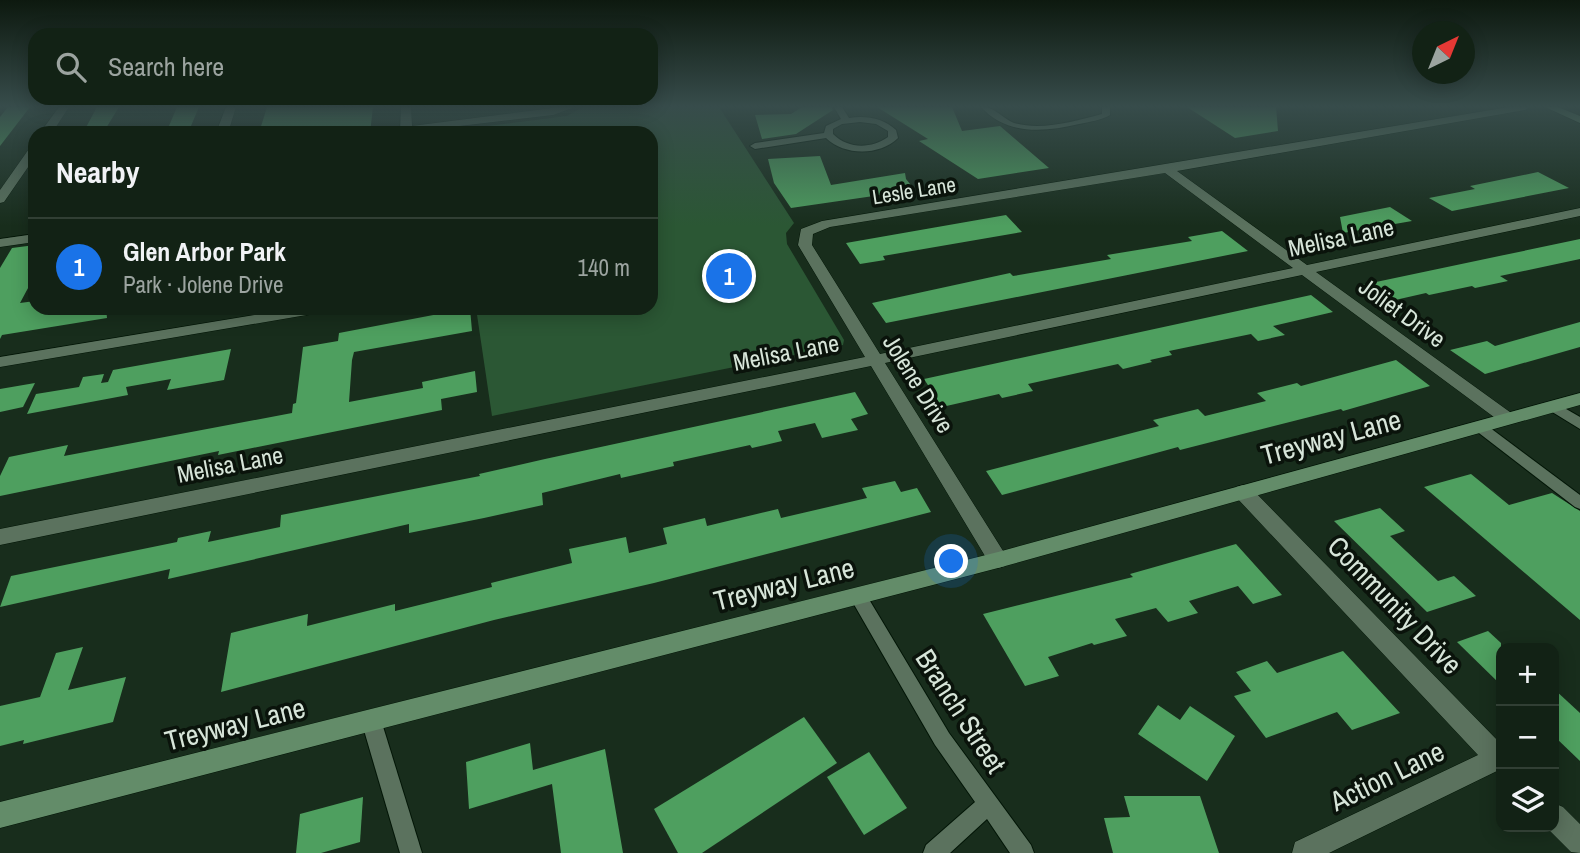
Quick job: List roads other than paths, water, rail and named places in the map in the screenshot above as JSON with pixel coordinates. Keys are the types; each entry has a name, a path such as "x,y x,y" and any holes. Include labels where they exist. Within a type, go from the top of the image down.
{"street":[{"name":"Lesle Lane","path":"806,232 827,224 1295,147"},
{"path":"0,199 28,158"},
{"name":"Joliet Drive","path":"1167,169 1508,419"},
{"name":"Melisa Lane","path":"0,537 1307,271 1580,212"},
{"name":"Jolene Drive","path":"806,232 805,245 998,559"},
{"path":"0,243 28,239"},
{"path":"0,362 282,315"},
{"name":"Treyway Lane","path":"0,815 858,596 1580,399"},
{"name":"Community Drive","path":"1244,492 1496,756"},
{"name":"Action Lane","path":"1304,851 1496,762"},
{"path":"1559,821 1580,843"}],"lane":[{"path":"850,147 874,147"},
{"path":"1553,407 1580,424"},
{"path":"1480,427 1580,503"},
{"name":"Branch Street","path":"858,596 942,739 1023,853"},
{"path":"371,720 411,853"},
{"path":"934,853 988,804"}],"place":[{"name":"Glen Arbor Park","path":"729,276"}]}
